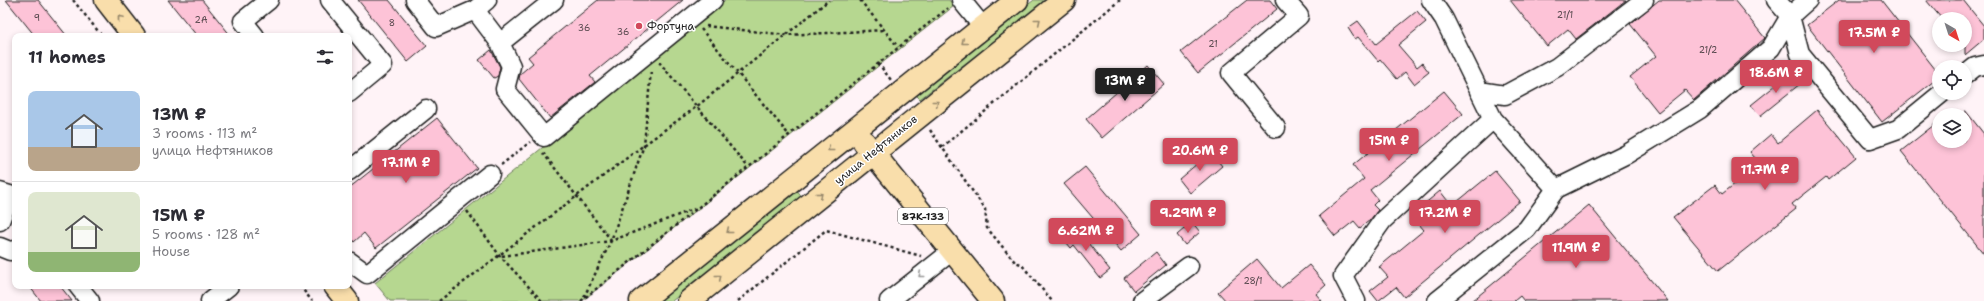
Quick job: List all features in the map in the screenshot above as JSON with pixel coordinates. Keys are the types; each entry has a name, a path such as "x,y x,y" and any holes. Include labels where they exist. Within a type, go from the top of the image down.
{"main road":[{"path":"106,0 132,33"},
{"path":"641,301 1017,0"},
{"name":"улица Нефтяников","path":"689,301 1064,0"},
{"name":"87К-133","path":"854,130 993,301"}],"street":[{"path":"253,33 243,21 268,0"},
{"path":"330,0 383,66 352,91"},
{"path":"415,0 436,27 481,5 511,66 505,89 544,137 654,51 712,0"},
{"path":"500,43 554,0"},
{"path":"1276,128 1231,73 1299,16 1285,0"},
{"path":"1431,0 1444,19 1493,120 1556,189"},
{"path":"1479,91 1505,95 1557,67 1644,0"},
{"path":"1776,0 1790,16 1800,54 1870,139 1898,128 1933,100"},
{"path":"1437,301 1527,229 1556,189 1627,154 1700,109 1771,48 1790,16 1808,0"},
{"path":"957,2 983,26"},
{"path":"1972,69 1975,67 1984,65"},
{"path":"352,169 426,108"},
{"path":"1356,301 1343,276 1383,220 1493,120"},
{"path":"352,263 367,274 460,200 490,174"},
{"path":"0,192 10,195 0,221"},
{"path":"0,247 12,251"},
{"path":"889,301 952,251"},
{"path":"1142,301 1189,266"},
{"path":"80,289 90,301"},
{"path":"210,301 225,289"}],"path":[{"path":"73,0 100,33"},
{"path":"439,301 696,107 829,0"},
{"path":"860,0 898,47"},
{"path":"942,147 1120,0"},
{"path":"582,300 898,47 957,2"},
{"path":"788,135 698,25 787,35 885,30"},
{"path":"654,51 696,107 748,167"},
{"path":"582,300 611,241 644,145 654,51"},
{"path":"878,63 901,93"},
{"path":"919,116 936,136 985,209 987,228 1015,262 1021,264 1052,301"},
{"path":"490,174 541,134"},
{"path":"543,152 611,241"},
{"path":"460,200 500,256 542,301"},
{"path":"500,256 611,241 696,208"},
{"path":"738,301 826,230 920,255 930,268"},
{"path":"302,289 312,301"}],"green space":[{"path":"725,0 949,0 954,6 582,301 390,301 375,283"},
{"path":"1034,0 1046,0 920,99 915,94"},
{"path":"797,190 802,197 672,301 659,301"}],"building":[{"path":"6,0 38,0 65,33 33,33"},
{"path":"168,0 202,0 229,33 195,33"},
{"path":"358,0 389,0 427,46 408,62"},
{"path":"598,0 683,0 590,76 595,82 550,118 519,79 520,74 533,63 528,57"},
{"path":"1247,0 1270,0 1277,9 1198,73 1181,52"},
{"path":"1510,0 1626,0 1576,39 1568,29 1547,46"},
{"path":"1659,0 1734,0 1765,38 1694,100 1685,90 1658,112 1630,77 1656,56 1630,24"},
{"path":"1839,0 1881,0 1932,65 1932,83 1882,122 1807,25"},
{"path":"1926,0 1963,0 1984,26 1984,39 1972,49 1972,12 1936,12"},
{"path":"1417,11 1426,22 1398,45 1417,67 1422,63 1429,72 1414,84 1405,72 1397,79 1380,59 1378,61 1358,37 1355,39 1348,28 1358,21 1376,44"},
{"path":"491,50 500,67 498,76 494,78 479,60"},
{"path":"1148,65 1164,84 1102,138 1086,119"},
{"path":"1791,73 1800,84 1760,116 1751,105"},
{"path":"1444,91 1463,114 1370,190 1378,200 1373,205 1378,210 1370,220 1360,228 1354,221 1335,236 1319,216 1364,179 1353,165"},
{"path":"1817,110 1856,157 1828,180 1826,177 1792,204 1796,209 1718,271 1673,217 1715,185 1722,194 1760,164 1750,152 1771,134 1778,143"},
{"path":"437,118 477,168 376,248 364,233 354,242 352,239 352,186"},
{"path":"1972,119 1984,134 1984,254 1901,151 1932,127 1932,148 1972,148"},
{"path":"1211,152 1222,166 1190,193 1179,179"},
{"path":"1085,167 1141,234 1121,251 1064,184"},
{"path":"1495,171 1520,201 1404,297 1396,287 1378,301 1370,291 1388,277 1379,267 1424,230 1411,215 1440,191 1452,206"},
{"path":"1589,205 1668,301 1524,301 1520,296 1514,301 1472,301"},
{"path":"1192,222 1200,232 1185,245 1177,235"},
{"path":"1075,227 1110,270 1100,278 1074,245 1071,248 1062,237"},
{"path":"1156,252 1166,265 1134,291 1124,278"},
{"path":"1257,259 1281,288 1309,265 1326,285 1316,294 1322,301 1226,301 1218,292"},
{"path":"31,289 62,289 72,301 41,301"}],"place":[{"name":"Фортуна","path":"639,26"}]}
